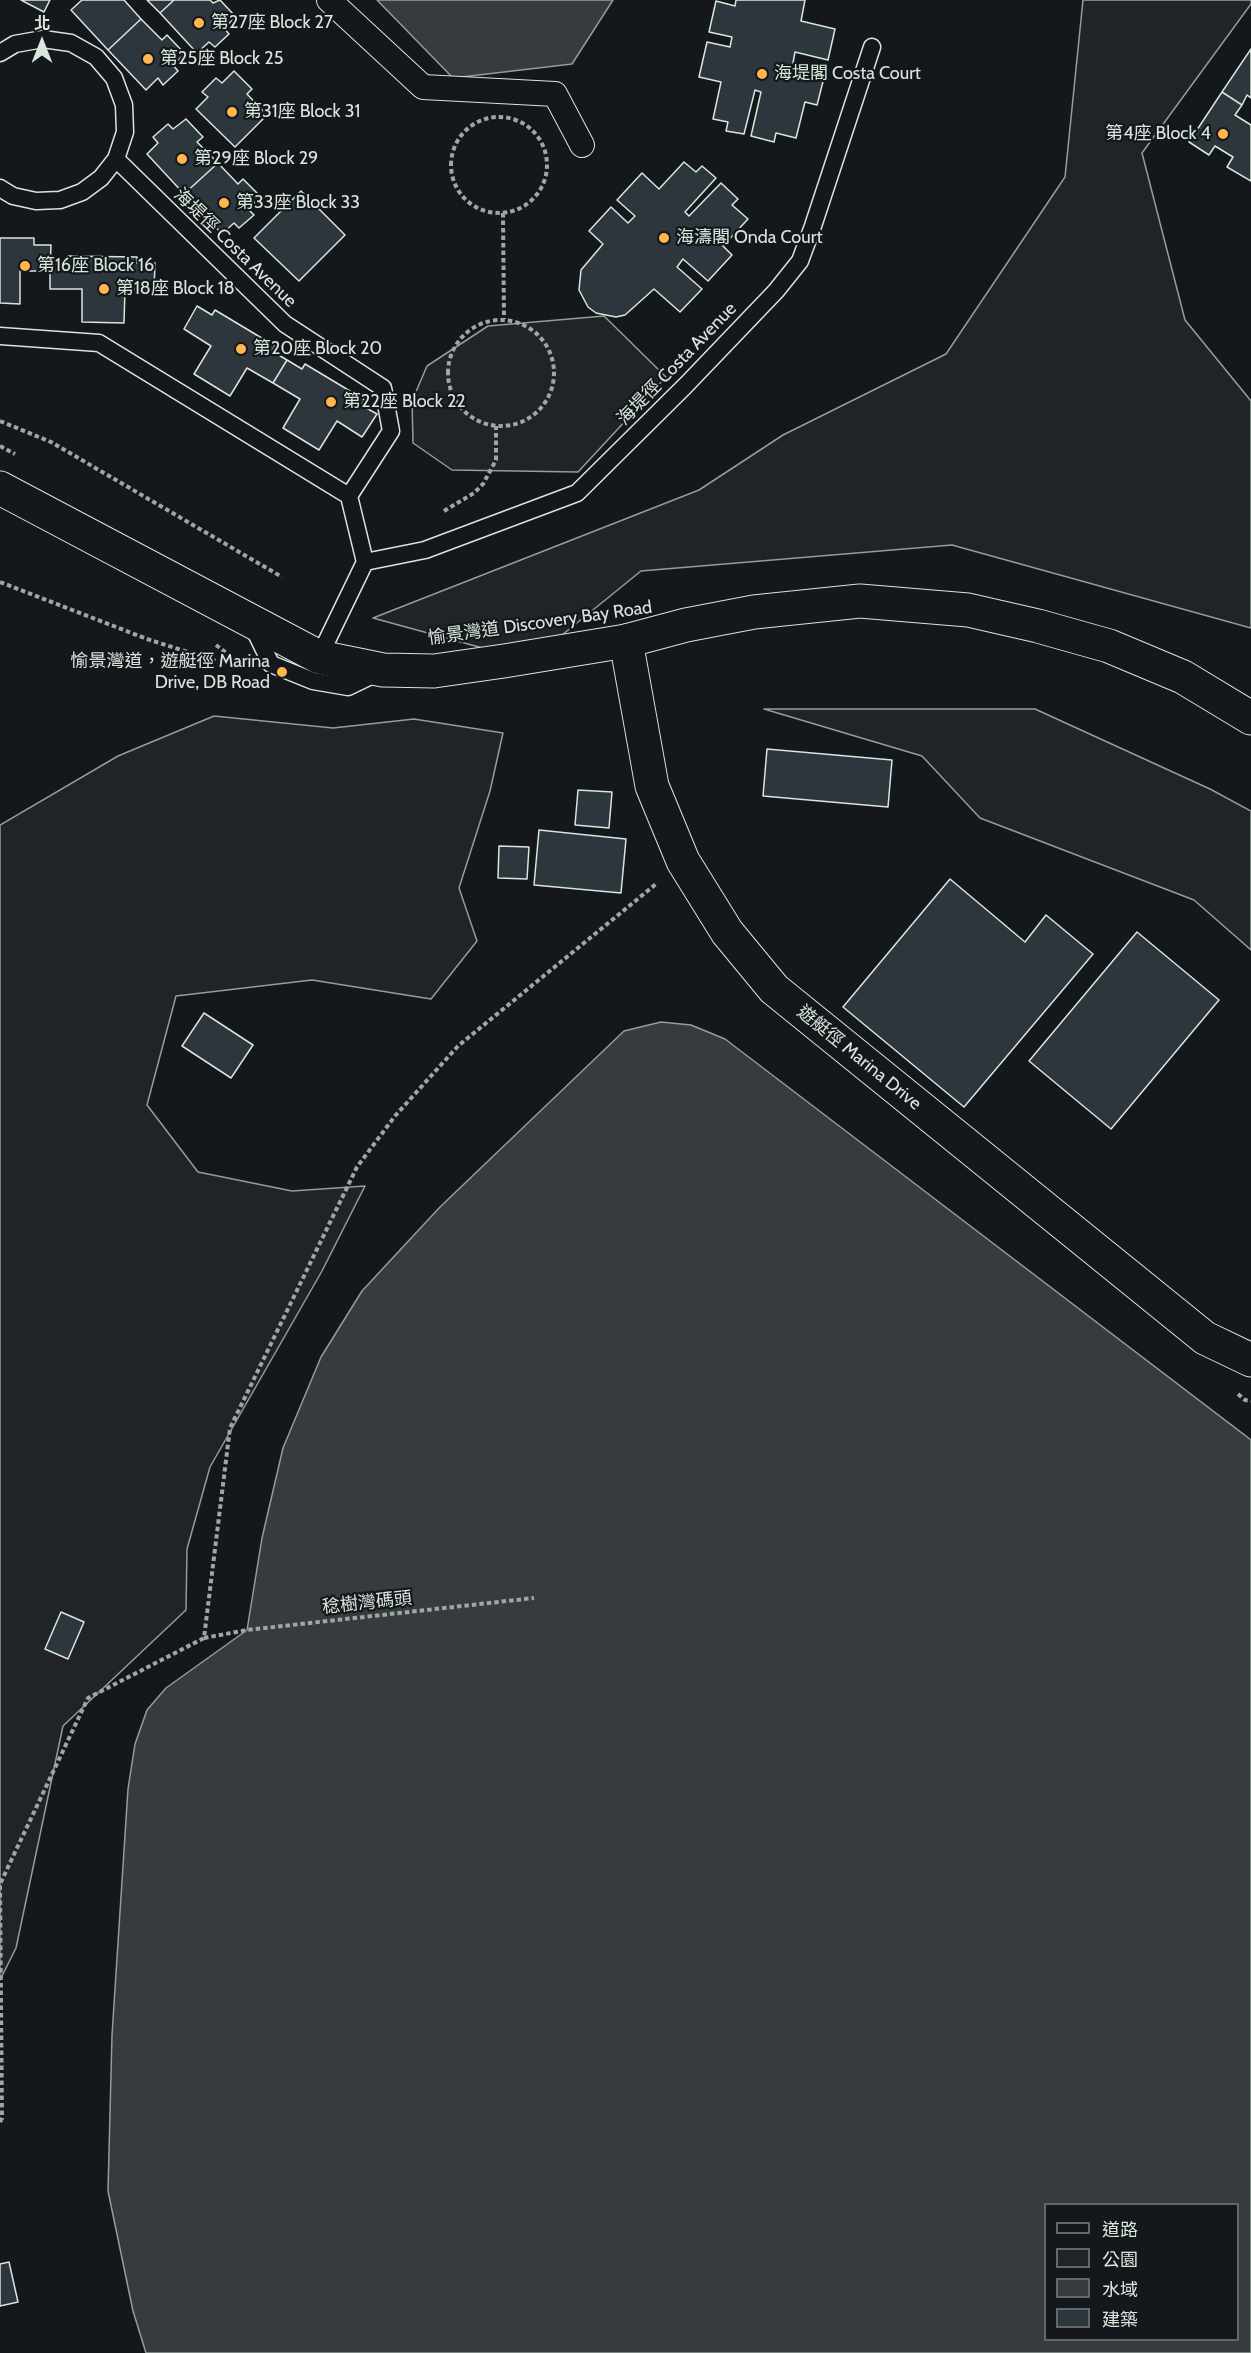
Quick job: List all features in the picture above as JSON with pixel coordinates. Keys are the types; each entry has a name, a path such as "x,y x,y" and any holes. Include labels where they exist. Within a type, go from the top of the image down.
{"street":[{"path":"329,0 423,87 555,94 582,145"},
{"name":"愉景灣道 Discovery Bay Road","path":"0,488 320,657 383,670 434,670 504,662 626,641 686,625 754,612 860,601 968,610 1038,626 1109,646 1183,677 1251,718"},
{"name":"遊艇徑 Marina Drive","path":"626,641 652,786 683,861 727,932 774,989 1204,1338 1251,1360"}],"lane":[{"path":"0,52 15,44 43,39 71,43 96,57 114,78 124,105 125,132 116,159 101,178 82,192 60,200 36,201 13,196 0,188"},
{"name":"海堤徑 Costa Avenue","path":"365,562 425,550 577,493 686,384 776,291 800,261 872,47"},
{"name":"海堤徑 Costa Avenue","path":"116,159 285,324 383,388 391,431 350,496"},
{"path":"0,336 99,343 350,496 365,562 320,657"},
{"path":"249,620 271,664 313,681 348,687 383,670"}],"path":[{"path":"496,116 513,118 528,126 540,138 547,153 548,170 543,187 533,200 519,210 503,213 487,212 462,196 454,183 451,168 452,153 458,139 468,128 481,120 496,116"},
{"path":"503,213 504,319"},
{"path":"504,319 521,323 536,332 547,344 554,360 555,377 551,393 542,408 529,418 513,425 496,426 478,421 463,411 453,395 448,378 449,360 457,343 470,329 486,321 504,319"},
{"path":"0,422 51,442 282,577"},
{"path":"425,550 423,533 432,518 474,493 483,483 496,460 496,426"},
{"path":"0,446 16,454"},
{"path":"0,582 147,639 222,663 239,663"},
{"path":"204,1638 230,1428 357,1167 395,1116 458,1047 664,878"},
{"name":"稔樹灣碼頭","path":"0,2122 2,2118 0,1884 88,1698 204,1638 247,1630 534,1598"}],"green space":[{"path":"1083,0 1251,0 1251,4 1142,153 1185,320 1251,401 1251,628 952,545 641,571 530,661 373,618 699,490 783,435 946,354 1065,177"},
{"path":"604,316 666,377 578,472 452,470 413,443 412,401 427,366 488,326"},
{"path":"764,709 1035,709 1210,789 1251,811 1251,950 1194,900 980,818 922,756"},
{"path":"214,716 333,728 414,719 503,733 490,791 459,888 477,941 431,999 312,980 176,996 147,1105 198,1172 292,1191 365,1186 322,1271 210,1467 187,1549 186,1610 63,1726 16,1948 0,1980 0,825 118,756"}],"water":[{"path":"377,0 613,0 572,64 453,78"},
{"path":"661,1022 691,1025 725,1039 1251,1440 1251,2353 146,2353 133,2311 108,2191 112,2035 128,1789 135,1744 147,1710 166,1688 247,1630 262,1538 283,1448 321,1357 362,1291 440,1207 624,1031"}],"building":[{"path":"21,0 50,0 44,12"},
{"path":"82,0 124,0 141,19 108,50 71,10"},
{"path":"147,0 174,0 160,13"},
{"name":"第27座 Block 27","path":"174,0 210,0 213,3 220,0 236,17 224,28 229,34 215,47 209,42 197,53 160,13"},
{"name":"海堤閣 Costa Court","path":"736,0 805,0 801,21 835,29 828,60 795,52 793,63 826,70 817,105 805,102 796,138 776,133 774,142 751,136 761,92 755,90 744,134 726,131 728,122 713,119 721,82 699,77 707,42 730,47 732,37 709,32 716,1 735,6"},
{"name":"第25座 Block 25","path":"141,19 162,40 167,35 185,54 173,65 178,71 163,85 158,78 146,90 108,50"},
{"path":"1251,49 1251,98 1247,95 1242,105 1222,92"},
{"name":"第31座 Block 31","path":"234,71 252,89 247,94 267,115 235,147 196,109 208,97 202,92 216,78 222,83"},
{"name":"第4座 Block 4","path":"1222,92 1242,105 1235,115 1251,125 1251,181 1227,167 1233,157 1215,146 1209,155 1189,142"},
{"name":"第29座 Block 29","path":"186,119 203,137 197,142 218,163 184,194 147,154 158,143 153,137 168,124 173,129"},
{"name":"海濤閣 Onda Court","path":"684,162 696,172 702,166 716,178 685,212 689,216 721,183 738,199 732,205 748,219 723,246 732,255 708,281 683,259 677,267 702,289 680,312 654,289 625,315 616,317 596,313 588,307 579,290 581,270 603,244 589,231 611,207 628,223 635,216 617,200 642,173 659,189"},
{"name":"第33座 Block 33","path":"218,163 238,184 243,179 261,197 248,209 254,215 239,228 234,223 222,234 184,194"},
{"path":"301,191 345,235 299,281 254,238"},
{"name":"第16座 Block 16","path":"0,238 34,238 34,245 51,245 50,271 20,271 20,304 0,303"},
{"name":"第18座 Block 18","path":"68,256 137,257 137,263 155,263 154,290 125,289 124,323 82,322 82,289 50,289 50,262 68,262"},
{"name":"第20座 Block 20","path":"197,306 212,315 215,310 275,346 272,351 287,360 273,383 247,368 230,396 194,374 211,346 184,329"},
{"name":"第22座 Block 22","path":"287,360 302,369 305,364 365,400 361,405 377,414 362,437 337,421 319,450 283,428 300,399 273,383"},
{"path":"767,749 892,760 888,807 763,796"},
{"path":"578,790 612,792 609,828 575,825"},
{"path":"539,830 626,839 621,893 534,885"},
{"path":"499,846 529,847 527,879 498,878"},
{"path":"950,879 1025,942 1046,915 1093,954 964,1107 843,1007"},
{"path":"1137,932 1219,1000 1111,1129 1029,1061"},
{"path":"204,1013 253,1045 231,1078 182,1046"},
{"path":"61,1612 84,1622 68,1659 45,1649"},
{"path":"9,2262 18,2302 0,2306 0,2264"}],"place":[{"name":"第27座 Block 27","path":"199,23"},
{"name":"第25座 Block 25","path":"148,59"},
{"name":"海堤閣 Costa Court","path":"762,74"},
{"name":"第31座 Block 31","path":"232,112"},
{"name":"第4座 Block 4","path":"1223,134"},
{"name":"第29座 Block 29","path":"182,159"},
{"name":"第33座 Block 33","path":"224,203"},
{"name":"海濤閣 Onda Court","path":"664,238"},
{"name":"第16座 Block 16","path":"25,266"},
{"name":"第18座 Block 18","path":"104,289"},
{"name":"第20座 Block 20","path":"241,349"},
{"name":"第22座 Block 22","path":"331,402"},
{"name":"愉景灣道，遊艇徑 Marina Drive, DB Road","path":"282,672"}]}
